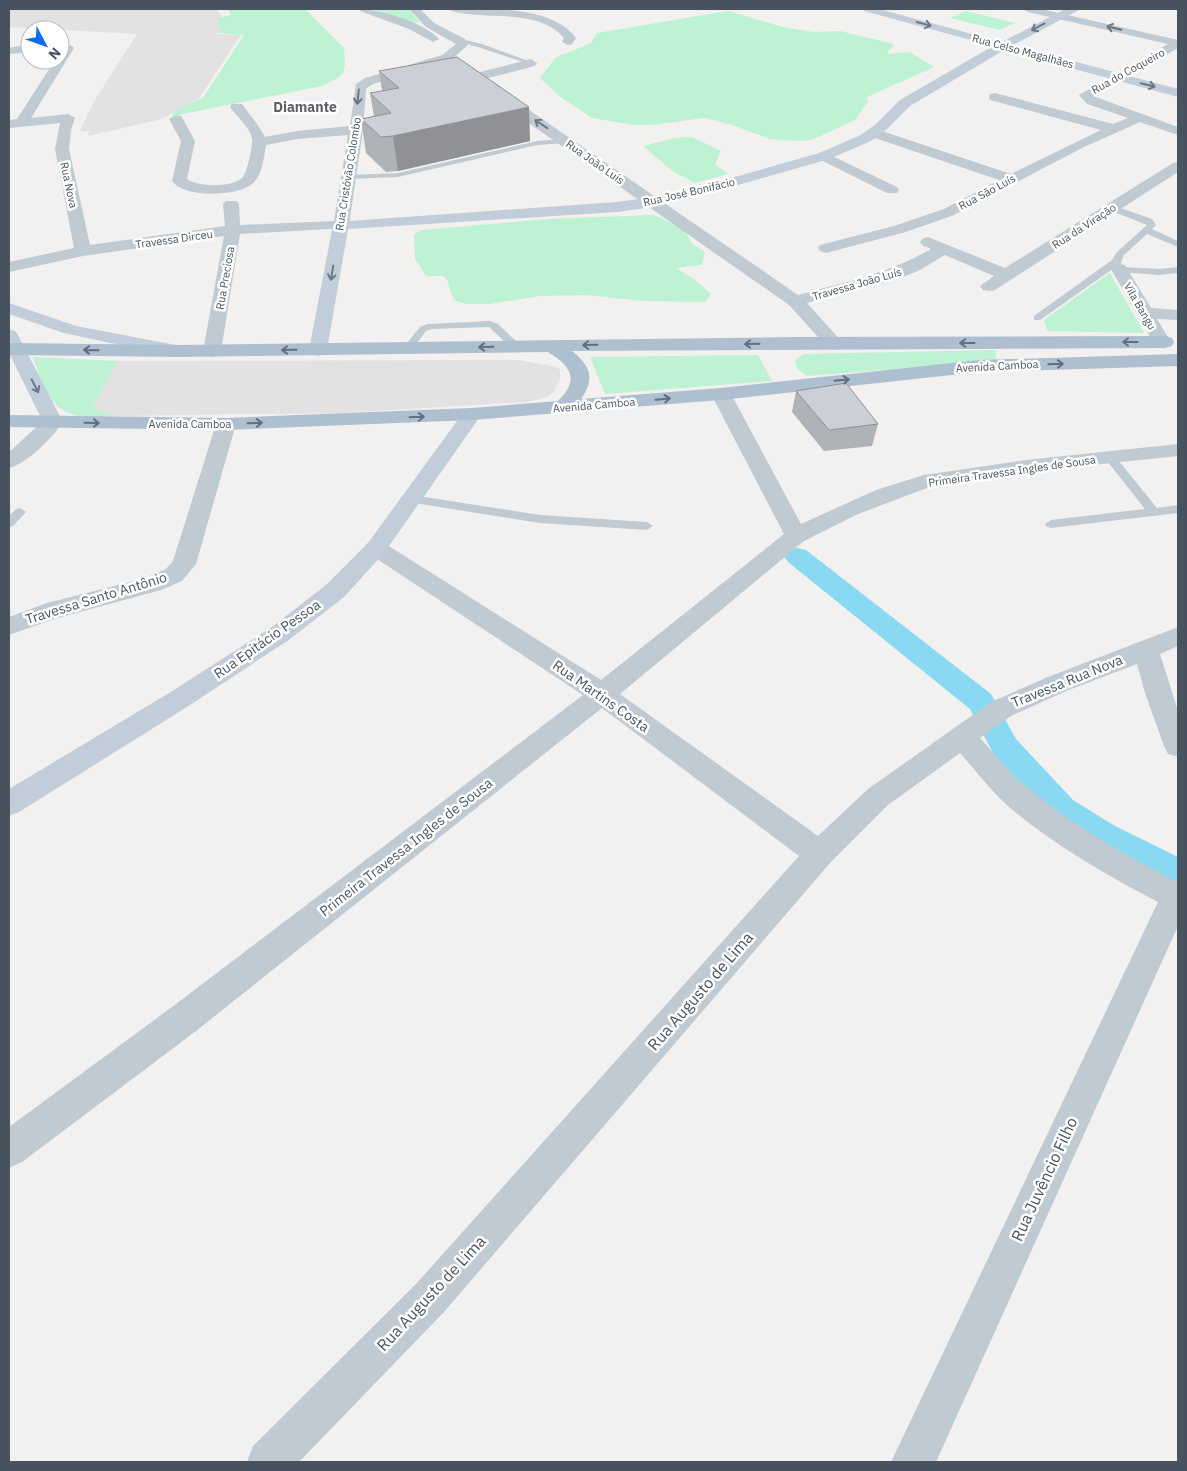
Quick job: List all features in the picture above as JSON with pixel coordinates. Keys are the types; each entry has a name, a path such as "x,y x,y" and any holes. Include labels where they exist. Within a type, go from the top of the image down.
{"main road":[{"name":"Avenida Camboa","path":"11,344 212,351 794,343 1170,342"},
{"path":"794,343 782,348 775,354 777,367 789,378 805,384"},
{"path":"552,346 570,357 581,374 582,383 578,393 562,408"},
{"name":"Avenida Camboa","path":"9,421 226,424 472,414 721,394 980,366 1178,360"}],"street":[{"name":"Rua João Luís","path":"364,9 413,27 450,55 469,79 564,141 795,301 835,344"},
{"path":"414,9 430,24 460,41 462,45 450,55"},
{"path":"455,9 468,12 523,16 550,23 568,33 570,38 568,42"},
{"path":"501,13 525,9"},
{"path":"872,10 897,9"},
{"path":"1028,9 1178,43"},
{"name":"Rua José Bonifácio","path":"340,225 597,209 653,202 726,184 824,156 874,133 905,103 1002,46 1073,9"},
{"name":"Rua Celso Magalhães","path":"872,10 1178,93"},
{"path":"413,27 430,24"},
{"name":"Rua do Coqueiro","path":"1141,117 1092,101 1085,95 1178,43"},
{"name":"Rua Cristóvão Colombo","path":"318,350 348,177 360,129 359,90 363,84 450,55"},
{"path":"469,79 531,63"},
{"path":"15,123 52,70"},
{"path":"995,97 1114,129"},
{"path":"1044,110 1059,98"},
{"path":"176,120 188,141 179,181 190,187 231,196 248,183 260,142 254,127 237,107"},
{"path":"1141,117 1178,131"},
{"name":"Rua São Luís","path":"826,248 900,229 949,212 1079,144 1141,117"},
{"name":"Rua Nova","path":"15,123 68,118 64,130 62,149 83,251"},
{"path":"260,142 297,135 360,129"},
{"path":"874,133 1011,180"},
{"path":"824,156 892,190"},
{"name":"Rua da Viração","path":"989,286 1177,168"},
{"name":"Rua Preciosa","path":"212,351 233,230 231,196"},
{"name":"Travessa Dirceu","path":"9,267 83,251 233,230 340,225"},
{"path":"900,229 1008,275"},
{"name":"Travessa João Luís","path":"795,301 892,275 912,267 944,249"},
{"name":"Vila Bangu","path":"1117,265 1145,313 1170,342"},
{"path":"9,308 56,325 100,336 180,351"},
{"path":"1145,313 1178,315"},
{"path":"9,462 34,442 53,422 11,344"},
{"path":"721,394 796,536"},
{"name":"Rua Epitácio Pessoa","path":"9,804 178,700 281,633 335,591 376,548 472,414"},
{"name":"Travessa Santo Antônio","path":"9,626 47,612 152,584 174,575 184,564 226,424"},
{"name":"Primeira Travessa Ingles de Sousa","path":"9,1150 184,1019 602,694 796,536 850,509 924,482 1026,466 1178,450"},
{"name":"Rua Martins Costa","path":"376,548 602,694 819,854"},
{"name":"Travessa Rua Nova","path":"981,722 1057,684 1178,636"},
{"path":"1146,650 1158,693 1178,746"},
{"path":"981,722 1017,796 1063,831 1139,877 1177,896"},
{"name":"Rua Augusto de Lima","path":"269,1462 430,1298 819,854 878,796 981,722"},
{"name":"Rua Juvêncio Filho","path":"913,1462 1177,896"}],"lane":[{"path":"460,41 480,45 531,63"},
{"path":"348,177 398,174 537,143 564,141"},
{"path":"1037,318 1117,265 1120,254 1152,225 1150,221 1112,208"},
{"path":"1146,230 1178,244"},
{"name":"Vila Bangu","path":"1117,265 1159,272 1178,270"},
{"path":"1110,457 1153,511"},
{"path":"412,499 494,510 540,520 647,526"},
{"path":"1051,524 1178,509"},
{"path":"9,523 20,512"}],"shaded area":[{"path":"9,9 217,9 222,17 218,34 241,35 198,100 162,119 88,136 89,131 80,131 93,103 137,34 70,30 70,20 20,20 20,28 9,27"},
{"path":"519,360 557,367 560,370 560,379 554,391 547,397 527,402 341,413 114,416 92,408 117,361"}],"green space":[{"path":"228,9 305,9 344,48 345,63 343,73 322,86 173,116 173,112 203,98 244,35 219,33 218,18 231,15"},
{"path":"369,9 408,9 420,22 410,23"},
{"path":"728,11 783,27 813,32 840,31 894,44 887,54 910,52 934,67 867,97 868,101 855,120 812,140 796,141 770,139 732,125 705,118 652,125 634,125 592,118 559,96 540,78 555,58 591,43 597,33"},
{"path":"966,11 1015,23 1000,30 950,18"},
{"path":"692,137 721,151 715,164 728,174 695,183 674,172 643,146 675,138"},
{"path":"654,215 684,229 693,245 705,252 702,265 676,268 695,280 711,294 705,302 643,301 586,295 540,296 489,304 465,304 454,300 447,280 443,276 426,276 415,259 414,234 422,230 548,219"},
{"path":"1110,273 1144,333 1047,331 1044,320"},
{"path":"996,350 996,361 807,376 797,369 795,360 804,354"},
{"path":"758,355 772,381 605,394 590,357"},
{"path":"33,357 117,361 92,408 114,416 89,417 66,412 52,400 47,392"}],"building":[{"path":"457,57 529,107 381,137 361,119 391,113 370,93 399,88 379,71"},
{"path":"846,383 878,424 829,430 796,391"}],"waterway":[{"path":"797,556 981,702 1005,747 1062,809 1104,836 1178,873"}],"district":[{"name":"Diamante","path":"305,107"}]}
